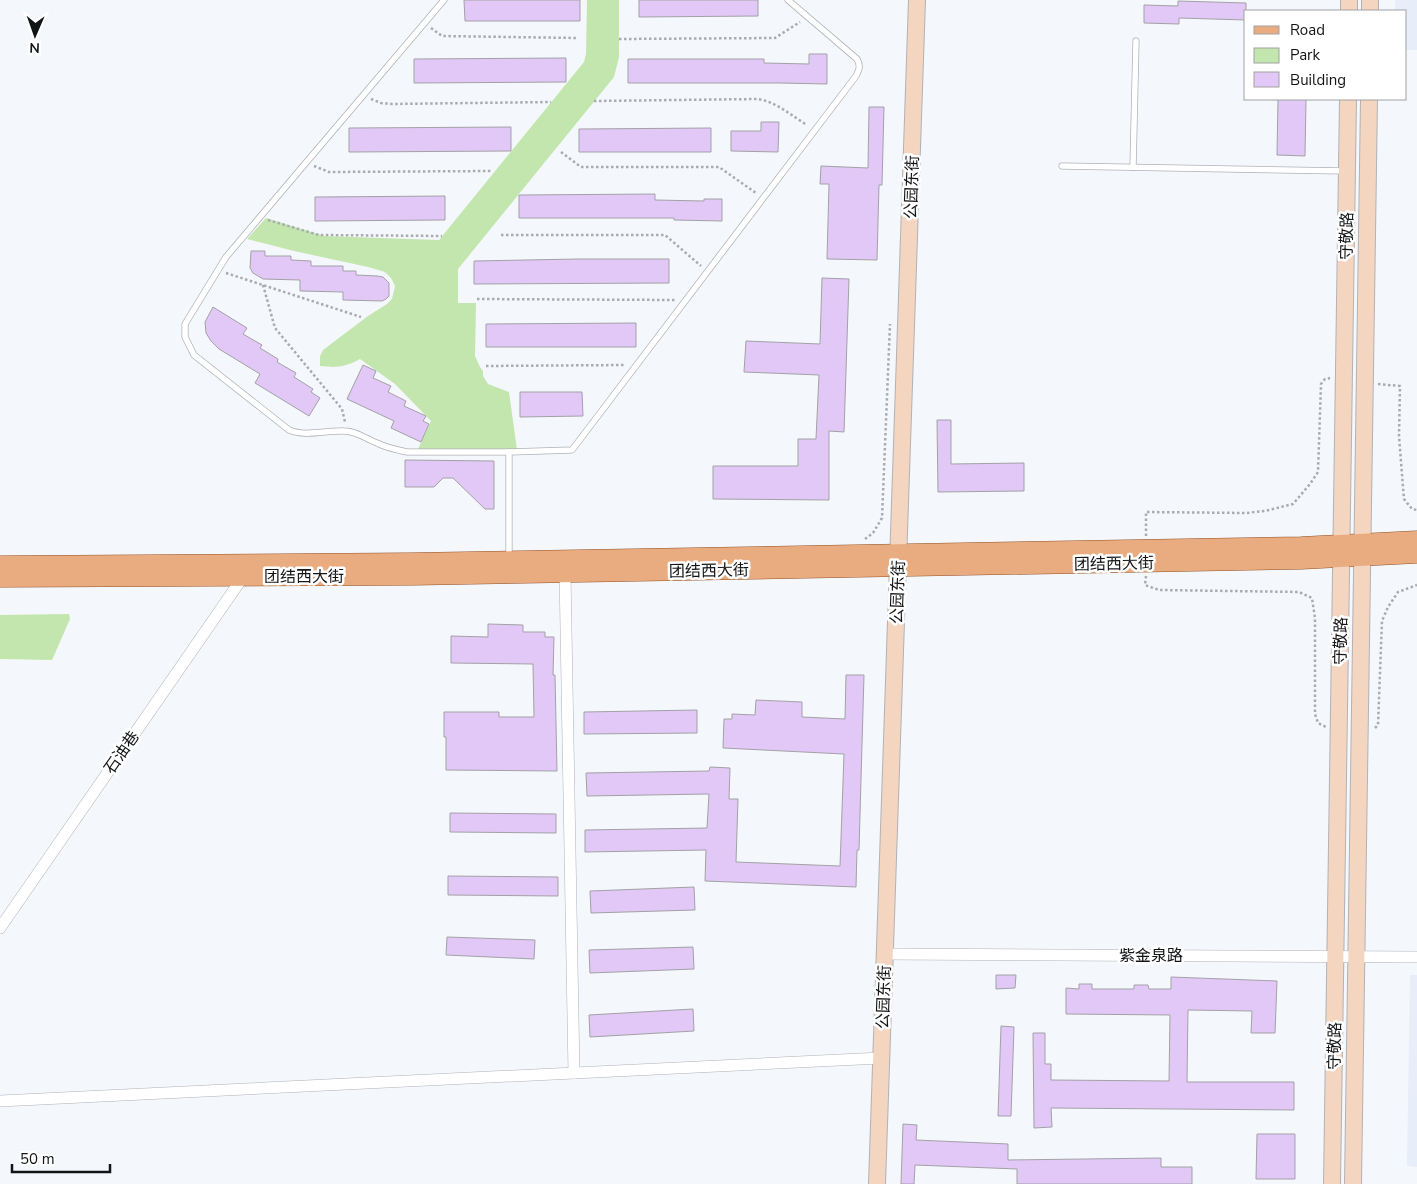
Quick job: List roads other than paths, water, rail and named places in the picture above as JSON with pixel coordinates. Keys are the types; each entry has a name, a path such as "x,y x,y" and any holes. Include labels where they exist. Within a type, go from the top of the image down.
{"main road":[{"name":"公园东街","path":"877,1184 918,0"},
{"name":"守敬路","path":"1332,1184 1348,100"},
{"name":"守敬路","path":"1353,1184 1369,100"},
{"name":"团结西大街","path":"1362,550 1417,540"},
{"name":"团结西大街","path":"0,578 402,576 565,573 898,560 1362,550 1417,554"},
{"name":"团结西大街","path":"0,565 509,560 898,560"}],"street":[{"path":"565,573 574,1073"},
{"name":"石油巷","path":"0,928 243,576"},
{"name":"紫金泉路","path":"884,954 1417,957"},
{"path":"0,1101 881,1058"}],"lane":[{"path":"444,0 226,257 185,324 185,337 194,355 289,430 301,433 346,431 356,433 393,450 407,452 572,450 856,76 860,68 858,59 788,0"},
{"path":"1133,167 1136,41"},
{"path":"1062,166 1347,171"},
{"path":"509,452 509,560"}]}
